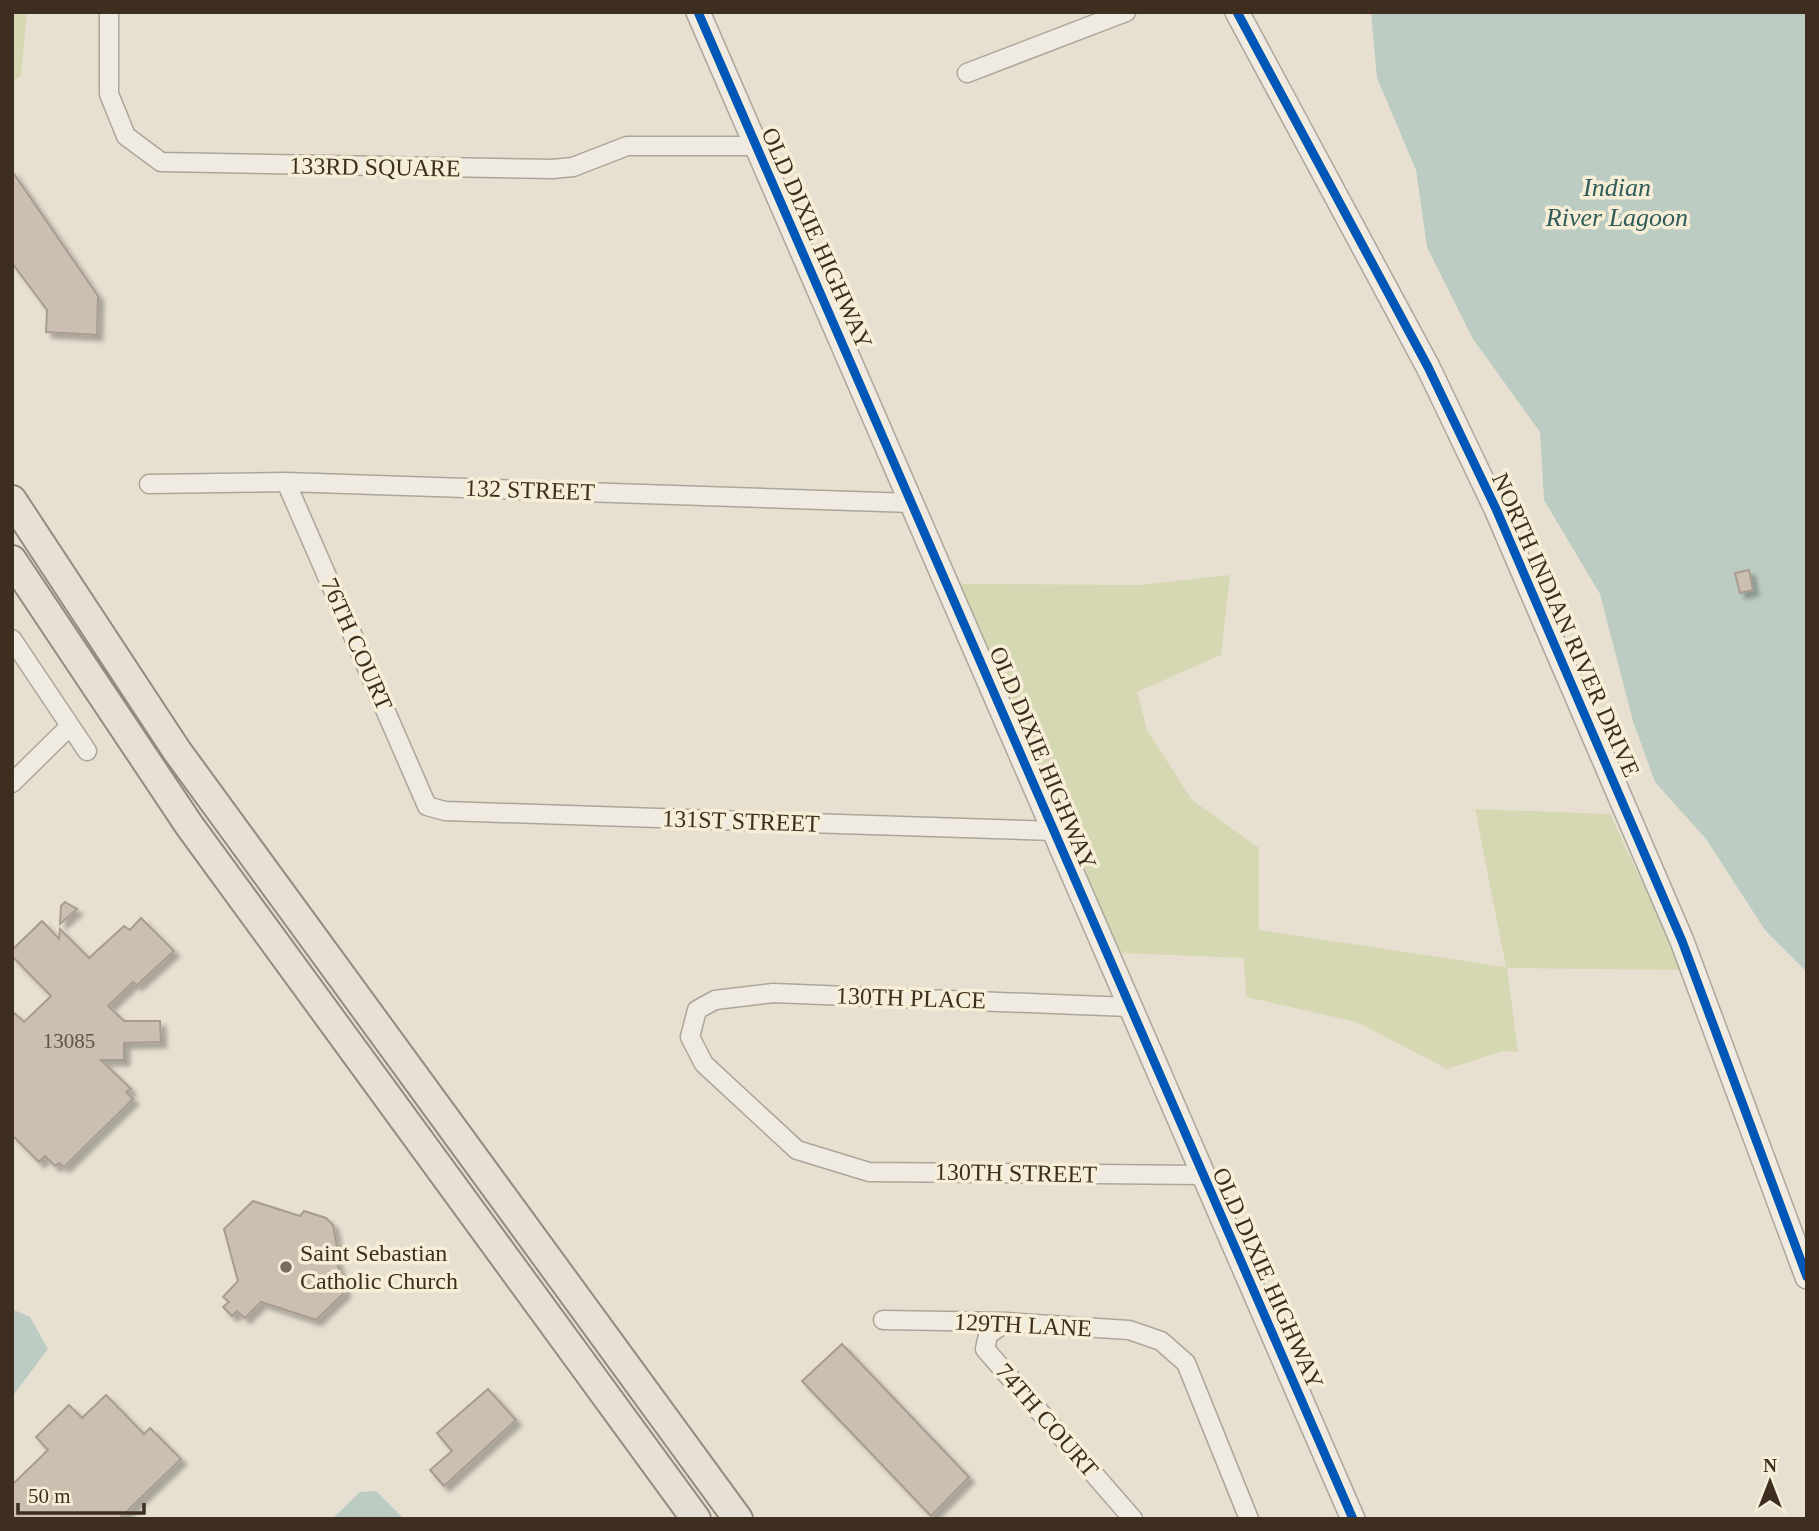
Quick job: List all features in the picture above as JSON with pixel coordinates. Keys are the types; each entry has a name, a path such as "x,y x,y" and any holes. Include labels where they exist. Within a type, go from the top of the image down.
{"main road":[{"path":"12,500 177,751 738,1519"},
{"path":"12,560 189,825 696,1519"}],"street":[{"name":"133RD SQUARE","path":"109,12 109,94 127,136 161,162 552,169 573,167 627,146 755,146"},
{"name":"OLD DIXIE HIGHWAY","path":"698,12 1353,1519"},
{"path":"967,73 1126,12"},
{"name":"NORTH INDIAN RIVER DRIVE","path":"1237,12 1428,367 1496,509 1682,941 1807,1277"},
{"name":"132 STREET","path":"149,484 286,482 912,503"},
{"name":"76TH COURT","path":"286,482 427,806"},
{"path":"12,639 87,751"},
{"path":"12,783 70,726"},
{"name":"131ST STREET","path":"427,806 445,811 1055,831"},
{"name":"130TH PLACE","path":"697,1010 715,1000 773,993 1129,1007"},
{"name":"130TH STREET","path":"697,1010 690,1037 704,1064 797,1150 831,1162 869,1172 1202,1175"},
{"name":"129TH LANE","path":"883,1320 1006,1322 1129,1330 1161,1341 1186,1363 1249,1519"},
{"name":"74TH COURT","path":"1006,1322 988,1335 985,1349 1133,1519"}],"green space":[{"path":"12,12 27,12 21,76 12,82"},
{"path":"1230,575 1221,655 1137,692 1147,730 1192,800 1259,848 1259,930 1506,967 1475,809 1610,814 1683,970 1507,968 1518,1052 1503,1051 1447,1069 1357,1022 1246,997 1244,958 1119,953 957,584 1139,585"}],"water":[{"name":"Indian River Lagoon","path":"1371,12 1807,12 1807,972 1765,930 1706,839 1655,782 1633,721 1600,594 1544,500 1540,432 1473,339 1427,247 1416,170 1377,78"},
{"path":"12,1309 30,1317 48,1349 12,1397"},
{"path":"376,1491 404,1519 332,1519 360,1492"}],"building":[{"path":"12,171 98,296 97,335 46,332 47,310 12,263"},
{"path":"1749,570 1753,590 1740,593 1735,573"},
{"path":"65,902 77,909 60,924 61,906"},
{"path":"141,918 174,951 137,985 133,982 108,1006 124,1021 160,1021 161,1042 124,1043 124,1060 101,1060 131,1089 126,1092 133,1099 64,1167 59,1163 55,1166 45,1156 39,1162 12,1135 12,1011 24,1022 51,996 12,956 12,950 42,921 59,939 60,929 89,958 124,926 130,930"},
{"name":"Saint Sebastian Catholic Church","path":"253,1201 300,1216 304,1211 326,1218 333,1225 337,1247 334,1251 345,1292 316,1320 261,1302 245,1318 237,1311 232,1316 223,1307 229,1302 223,1297 238,1281 224,1229"},
{"path":"842,1344 969,1477 931,1516 802,1381"},
{"path":"488,1389 516,1420 444,1486 430,1470 452,1451 437,1433"},
{"path":"106,1395 144,1434 150,1428 181,1459 119,1519 12,1519 12,1485 48,1450 36,1437 69,1405 82,1418"}],"cycle path":[{"path":"698,12 1353,1519"},
{"path":"1237,12 1428,367 1496,509 1682,941 1807,1277"}],"place":[{"name":"Saint Sebastian Catholic Church","path":"286,1267"}]}
